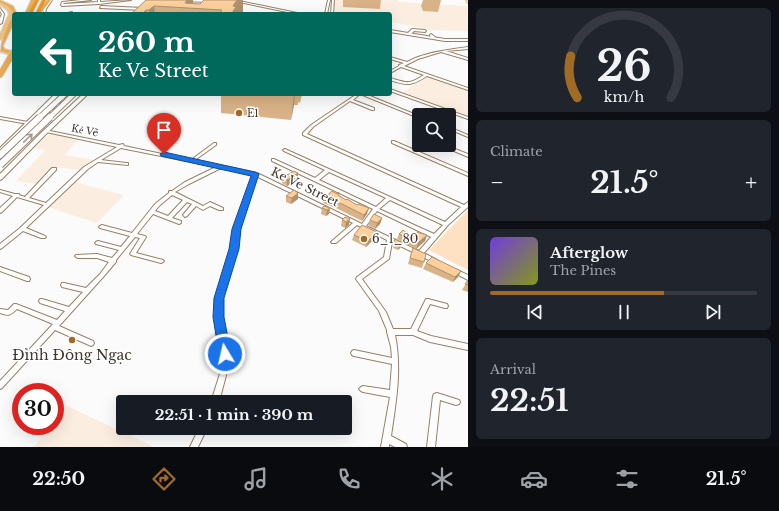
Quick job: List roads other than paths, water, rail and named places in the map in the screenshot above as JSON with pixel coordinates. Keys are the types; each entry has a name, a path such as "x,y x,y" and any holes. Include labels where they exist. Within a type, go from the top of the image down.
{"highway":[{"path":"30,12 33,0"},
{"path":"30,12 37,0"},
{"path":"38,12 44,0"},
{"path":"39,12 50,0"},
{"path":"0,2 12,8 13,12"},
{"path":"12,20 2,46 3,50 12,52"},
{"path":"0,75 12,56"}],"main road":[{"path":"0,2 9,9 11,14 0,39"},
{"path":"0,51 12,53"},
{"path":"0,153 56,96"},
{"path":"0,153 63,96"},
{"path":"0,165 72,96"},
{"path":"0,178 46,131 84,96"},
{"path":"0,153 22,155"}],"street":[{"path":"44,12 50,0"},
{"path":"90,0 63,2 62,5 99,1 130,0"},
{"path":"230,0 291,12"},
{"path":"326,12 329,0"},
{"path":"332,12 333,0"},
{"path":"181,2 210,5"},
{"path":"202,4 206,11"},
{"path":"101,7 146,9"},
{"path":"0,9 3,14 0,22"},
{"path":"409,34 413,30 425,32"},
{"path":"392,31 468,40"},
{"path":"392,71 417,58 440,51 468,48"},
{"path":"440,51 468,59"},
{"path":"392,59 406,63"},
{"path":"400,66 468,89"},
{"path":"392,67 396,68"},
{"path":"392,80 406,85 412,84 426,75"},
{"path":"392,91 468,118"},
{"path":"357,96 312,126 304,134 466,206 446,224 420,254"},
{"path":"365,96 412,114"},
{"path":"350,100 373,109"},
{"path":"0,118 28,123"},
{"name":"Kẻ Vẽ","path":"46,131 122,145"},
{"path":"456,131 468,136"},
{"path":"393,142 468,175"},
{"path":"192,161 215,144"},
{"path":"0,247 22,229 86,168 122,145"},
{"name":"Ke Ve Street","path":"122,145 255,174 441,264"},
{"path":"285,150 446,224"},
{"path":"456,151 468,156"},
{"path":"273,160 435,237"},
{"path":"97,161 126,164"},
{"path":"0,386 114,261 157,205 171,192 220,167"},
{"path":"26,198 54,169"},
{"path":"316,180 328,170"},
{"path":"218,395 226,364 219,317 219,298 234,249 237,229 255,174"},
{"path":"0,191 48,205"},
{"path":"171,192 203,208 210,204 221,209"},
{"path":"0,210 17,195"},
{"path":"362,226 376,209 389,198"},
{"path":"169,218 186,200"},
{"path":"185,215 195,204"},
{"path":"152,212 179,222"},
{"path":"334,242 356,223"},
{"path":"102,227 134,234 143,238 133,254 161,261"},
{"path":"22,229 43,237"},
{"path":"385,447 396,382 394,341 383,313 358,279 387,258 390,239"},
{"path":"98,242 123,249"},
{"path":"78,256 97,256 114,261"},
{"path":"448,268 468,278"},
{"path":"0,269 27,280"},
{"path":"64,285 87,291"},
{"path":"414,332 428,301 445,306"},
{"path":"42,302 70,310"},
{"path":"1,311 9,313 16,306 92,343"},
{"path":"390,332 414,332 430,339 468,347"},
{"path":"354,353 395,362"},
{"path":"363,389 394,394"},
{"path":"431,447 437,396 456,402"},
{"path":"194,447 200,435"},
{"path":"387,438 403,447"}],"railway":[{"path":"0,159 67,96"}],"place":[{"name":"E1","path":"239,113"},
{"name":"6_1_80","path":"364,239"},
{"name":"Đình Đông Ngạc","path":"72,340"}]}
